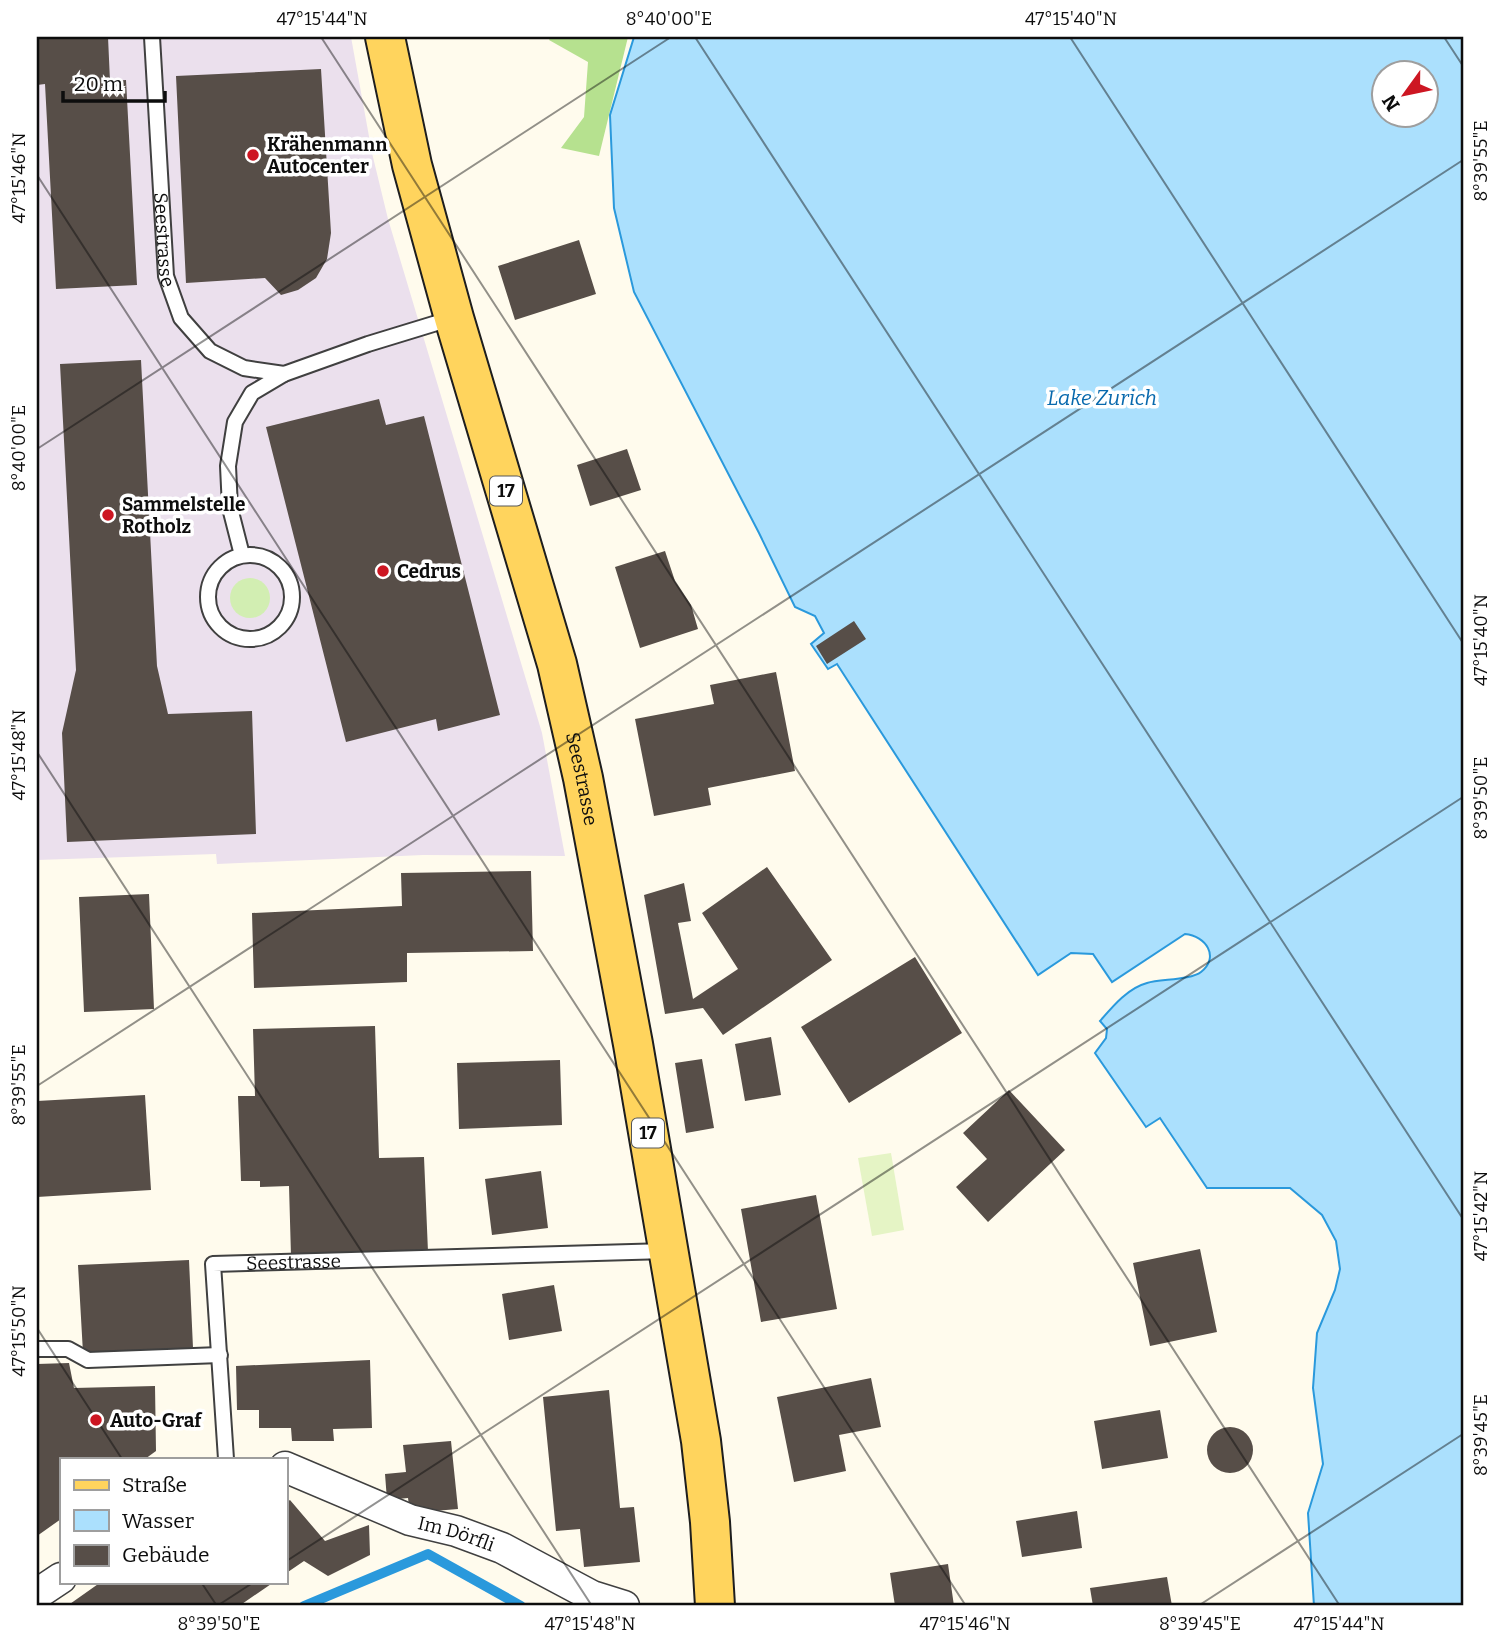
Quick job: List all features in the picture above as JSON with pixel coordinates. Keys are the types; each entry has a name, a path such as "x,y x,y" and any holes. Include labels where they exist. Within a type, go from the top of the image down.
{"main road":[{"name":"Seestrasse","path":"385,37 412,165 454,318 557,664 598,854 701,1441 710,1522 715,1606"}],"street":[{"name":"Im Dörfli","path":"287,1468 410,1520 456,1531 502,1548 592,1596 624,1606"},
{"path":"37,1594 60,1579"}],"lane":[{"name":"Seestrasse","path":"152,37 166,276 181,318 210,351 244,368 284,374"},
{"name":"Seestrasse","path":"242,555 230,508 228,466 235,422 252,393 284,374 368,344 454,318"},
{"path":"242,555 268,559 287,576 291,588 289,614 282,625 259,639 245,640 220,629 208,608 208,588 212,576 230,559 242,555"},
{"name":"Seestrasse","path":"220,1355 213,1264 668,1251"},
{"path":"37,1349 68,1349 88,1360 220,1355 226,1458"}],"shaded area":[{"path":"37,37 351,37 372,153 388,219 542,733 565,856 423,855 217,864 216,854 37,860"}],"green space":[{"path":"551,37 628,37 599,156 561,148 584,117 588,62 549,40"},
{"path":"250,578 258,579 264,584 269,590 269,606 264,612 258,617 250,618 242,617 236,612 231,606 230,598 231,590 236,584 242,579"},
{"path":"891,1153 904,1230 872,1236 858,1158"}],"water":[{"name":"Lake Zurich","path":"634,37 1463,37 1463,1606 1314,1606 1308,1513 1323,1464 1313,1388 1317,1333 1335,1290 1340,1269 1336,1241 1322,1215 1290,1188 1207,1188 1160,1118 1146,1127 1095,1053 1106,1038 1107,1029 1100,1021 1121,998 1140,985 1196,975 1207,966 1210,954 1208,948 1199,939 1185,934 1112,982 1093,954 1071,953 1038,975 837,664 828,669 811,644 824,633 815,616 795,607 634,292 614,208 610,115"}],"building":[{"path":"37,37 108,37 110,81 126,80 137,285 56,289 45,84 37,85"},
{"name":"Krähenmann Autocenter","path":"321,69 331,233 327,259 316,278 298,290 281,295 265,278 186,283 176,76"},
{"path":"579,240 596,294 515,320 498,266"},
{"path":"141,360 157,666 168,714 252,711 256,834 67,842 62,733 76,670 60,364"},
{"name":"Cedrus","path":"379,399 386,425 424,416 500,715 438,731 436,719 346,742 266,427"},
{"path":"627,449 641,490 590,506 577,465"},
{"path":"665,551 675,581 691,605 698,629 640,648 615,567"},
{"path":"854,621 866,639 827,664 816,646"},
{"path":"776,672 795,771 708,788 711,805 654,816 635,719 714,704 710,685"},
{"path":"767,867 832,960 723,1035 703,1008 665,1014 644,895 684,883 691,921 678,923 693,999 738,969 702,913"},
{"path":"531,871 533,951 407,953 407,982 254,988 252,913 402,906 401,873"},
{"path":"149,894 154,1009 84,1012 79,897"},
{"path":"915,957 962,1033 849,1103 801,1027"},
{"path":"375,1026 379,1158 424,1157 428,1252 291,1256 289,1186 260,1187 260,1181 241,1181 238,1096 255,1096 253,1029"},
{"path":"771,1037 781,1095 745,1101 735,1044"},
{"path":"702,1059 714,1128 686,1133 675,1063"},
{"path":"560,1060 562,1125 459,1129 457,1063"},
{"path":"1009,1090 1065,1150 988,1222 956,1187 987,1159 963,1133"},
{"path":"145,1095 151,1190 37,1197 37,1101"},
{"path":"541,1171 548,1228 492,1235 485,1179"},
{"path":"816,1195 837,1309 761,1322 741,1209"},
{"path":"1200,1249 1217,1332 1150,1346 1133,1263"},
{"path":"189,1260 193,1348 83,1353 78,1265"},
{"path":"554,1285 562,1331 509,1340 502,1294"},
{"path":"370,1360 372,1428 333,1429 334,1441 292,1441 291,1428 259,1428 259,1410 237,1410 236,1366"},
{"name":"Auto-Graf","path":"69,1363 74,1388 155,1386 156,1451 146,1458 60,1458 60,1520 37,1536 37,1364"},
{"path":"871,1378 881,1427 839,1435 846,1471 794,1482 777,1397"},
{"path":"609,1390 620,1508 634,1507 640,1562 584,1567 580,1529 556,1531 543,1397"},
{"path":"1160,1410 1168,1458 1102,1469 1094,1421"},
{"path":"1230,1427 1246,1434 1253,1450 1246,1466 1230,1473 1214,1466 1207,1450 1214,1434"},
{"path":"451,1441 458,1509 410,1513 408,1498 387,1500 385,1474 406,1472 403,1445"},
{"path":"290,1500 325,1541 369,1525 370,1555 328,1576 304,1561 287,1573 287,1502"},
{"path":"1077,1511 1082,1548 1022,1557 1016,1521"},
{"path":"948,1564 954,1606 895,1606 890,1573"},
{"path":"1167,1577 1172,1606 1093,1606 1090,1588"},
{"path":"98,1584 271,1584 239,1606 67,1606"}],"waterway":[{"path":"304,1606 428,1554 521,1606"}],"place":[{"name":"Krähenmann Autocenter","path":"253,155"},
{"name":"Sammelstelle Rotholz","path":"108,515"},
{"name":"Cedrus","path":"383,571"},
{"name":"Auto-Graf","path":"96,1420"}]}
